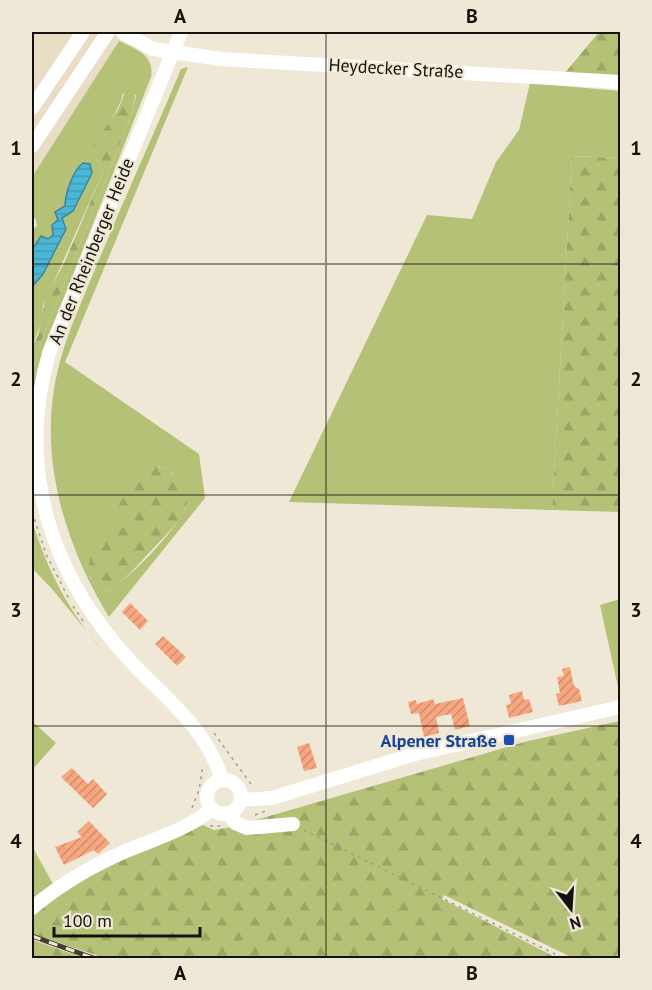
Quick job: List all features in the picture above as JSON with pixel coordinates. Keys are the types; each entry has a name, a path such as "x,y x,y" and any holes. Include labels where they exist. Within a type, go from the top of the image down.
{"street":[{"path":"32,108 83,32"},
{"path":"32,146 108,32"},
{"name":"Heydecker Straße","path":"122,32 153,49 221,59 621,82"},
{"name":"An der Rheinberger Heide","path":"181,32 50,353 39,402 36,483 56,547 91,615 117,647 202,736 215,756 222,780"},
{"path":"241,800 272,798 415,754 621,707"},
{"path":"207,814 209,789 222,780 236,785 241,800 232,818"},
{"path":"32,908 62,884 85,871 177,832 207,814 220,814 232,818 247,828 293,824"}],"path":[{"path":"32,512 53,571 90,630"},
{"path":"212,731 254,789 255,815"},
{"path":"201,760 204,770 199,790 191,807 207,814 209,826 232,818"},
{"path":"293,824 563,958"}],"shaded area":[{"path":"32,32 125,32 32,177"},
{"path":"32,934 105,958 85,958 32,940"}],"green space":[{"path":"599,32 620,32 620,78 564,74"},
{"path":"119,41 138,50 147,58 150,63 151,77 44,348 32,401 32,374 42,339 133,111 136,95 123,93 113,116 89,154 97,159 103,172 43,306 42,320 32,348 32,230 37,226 35,218 32,219 32,177"},
{"path":"188,67 65,362 199,454 205,498 109,617 79,559 59,497 53,466 52,401 58,369 71,328 181,69","holes":["159,466 174,474 186,507 180,518 152,553 129,575 108,591 99,589 90,578 89,562"]},
{"path":"530,83 620,91 620,158 572,156 552,510 289,502 427,215 472,219 496,162 519,130"},
{"path":"134,86 136,88 133,111 42,339 32,374 32,348 38,335 46,297 65,261 103,172 97,159 89,154 89,151 118,110 126,89"},
{"path":"572,156 620,158 620,512 552,510"},
{"path":"153,465 169,471 181,482 187,498 186,506 175,525 130,574 108,591 99,589 89,573 91,554 135,477 140,470"},
{"path":"32,520 60,590 90,636 32,568 32,556 35,552 32,548"},
{"path":"620,599 620,696 600,605"},
{"path":"32,721 56,743 32,770"},
{"path":"620,721 620,950 616,958 573,958 444,895 442,899 557,958 105,958 32,934 32,913 67,885 203,825 214,830 232,827 528,741"},
{"path":"32,846 53,884 32,900"},
{"path":"32,940 85,958 32,958"}],"water":[{"path":"83,163 90,164 92,173 73,211 62,218 66,229 43,274 32,287 32,250 41,236 48,239 53,235 52,225 58,220 55,212 65,206 70,183"}],"building":[{"path":"130,603 148,621 140,630 122,612"},
{"path":"163,636 186,657 177,666 155,644"},
{"path":"570,667 574,686 579,689 582,701 559,706 556,694 560,693 557,677 564,676 562,669"},
{"path":"522,691 524,700 529,699 533,712 509,718 506,705 511,704 509,695"},
{"path":"463,698 470,726 455,730 451,714 436,717 439,733 424,737 419,713 411,714 408,702 416,700 417,704 433,699 435,704"},
{"path":"309,743 317,768 304,771 297,747"},
{"path":"72,768 88,784 93,779 107,794 93,808 61,777"},
{"path":"89,821 110,843 98,854 94,850 64,865 55,847 82,837 77,832"}],"railway":[{"path":"32,936 93,958"}],"place":[{"name":"Alpener Straße","path":"509,740"}]}
